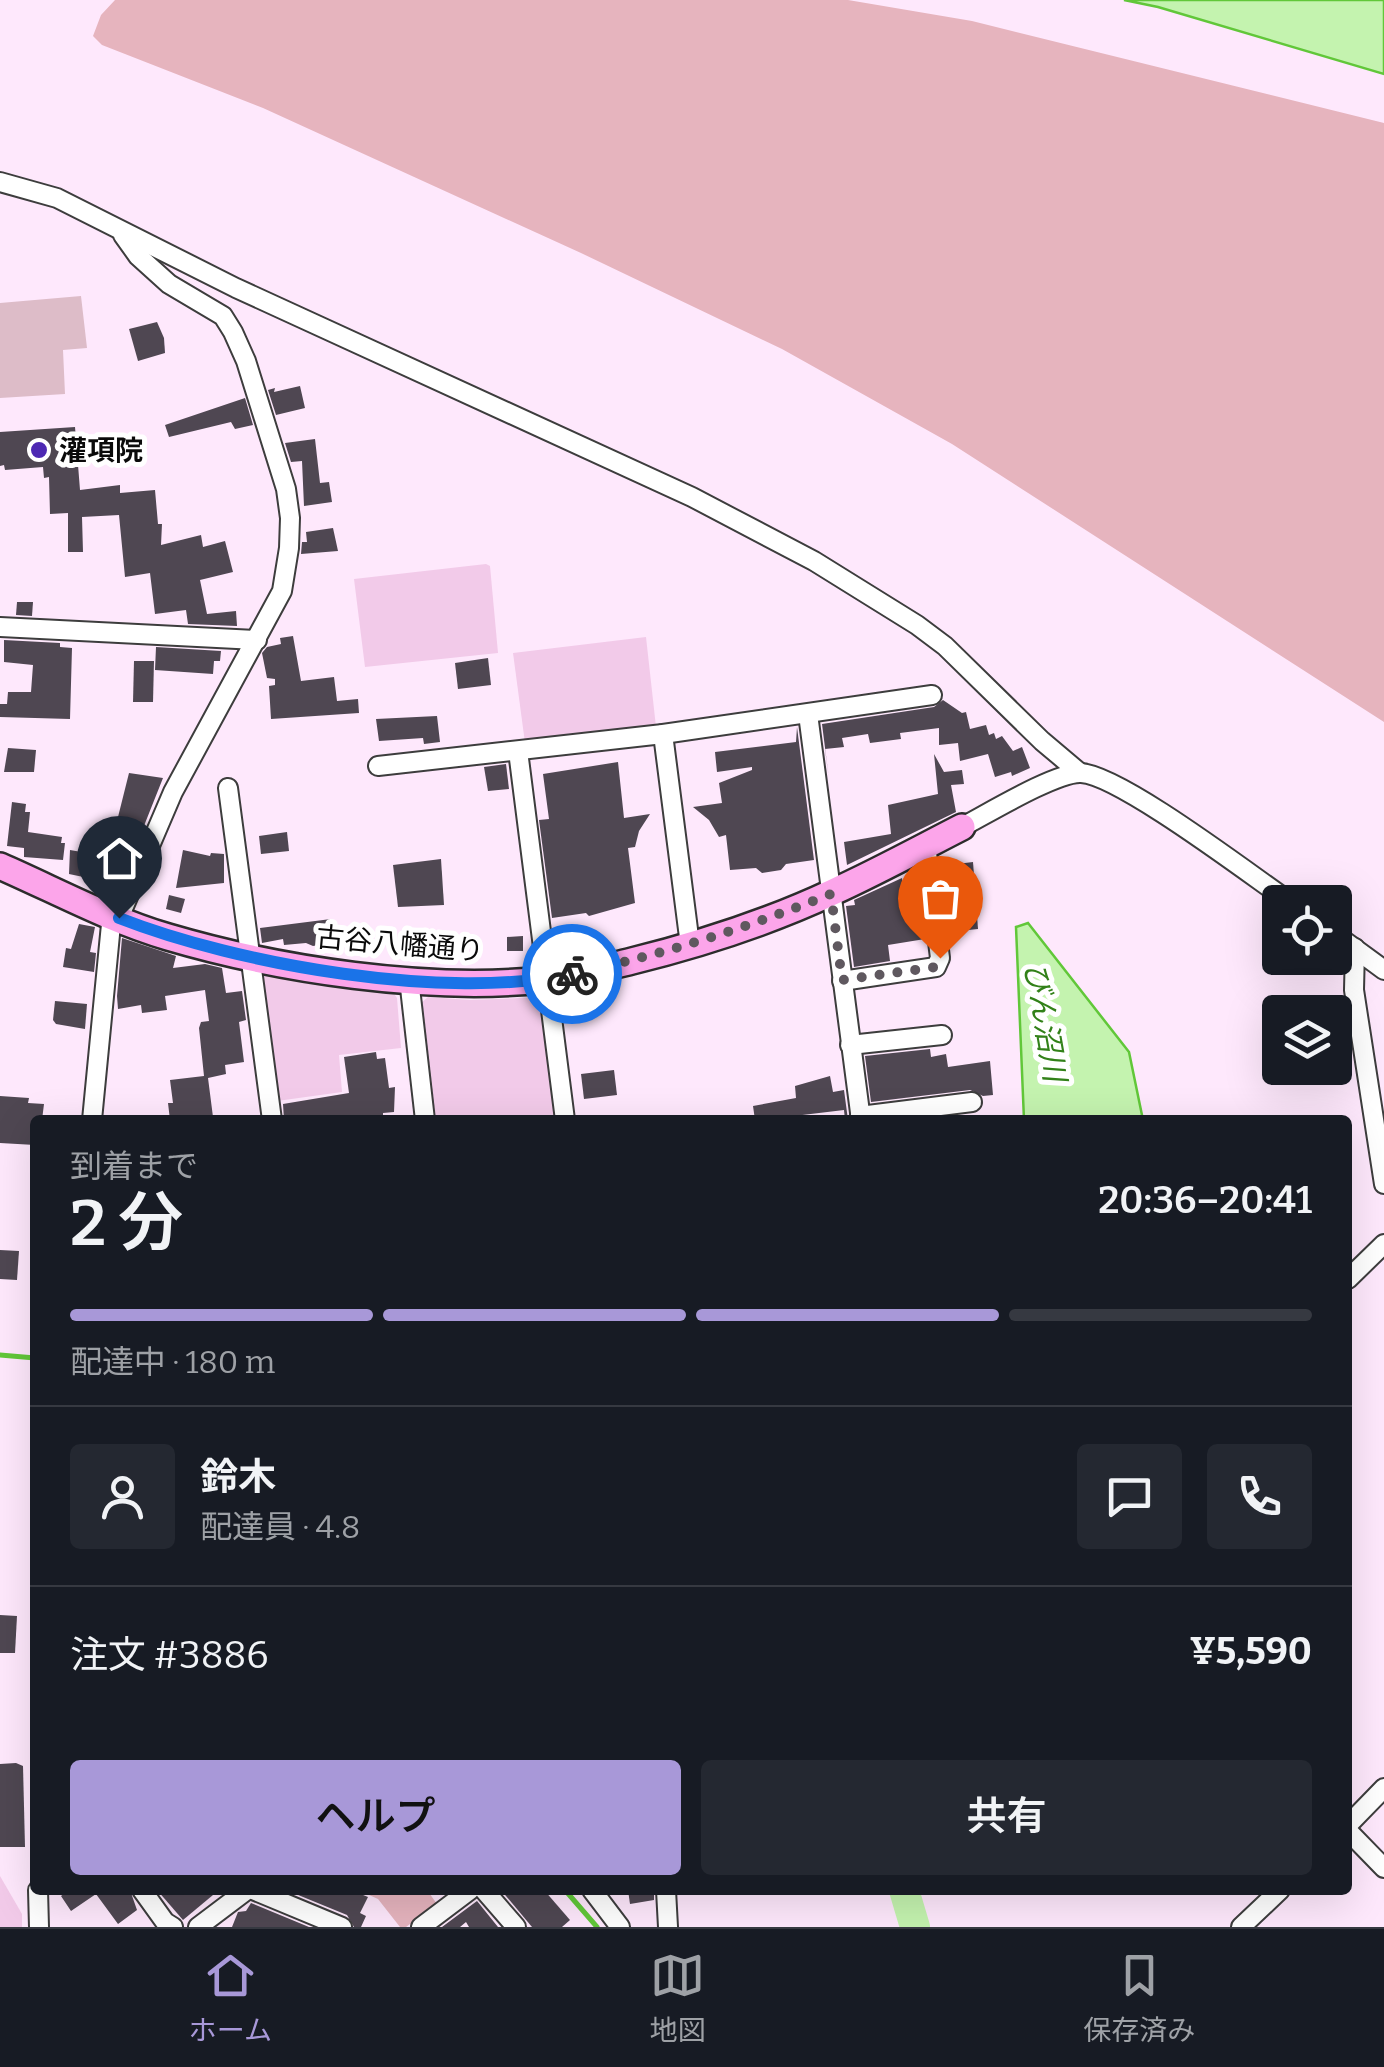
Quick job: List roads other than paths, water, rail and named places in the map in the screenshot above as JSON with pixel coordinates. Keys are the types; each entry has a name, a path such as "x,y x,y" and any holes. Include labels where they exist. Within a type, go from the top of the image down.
{"street":[{"path":"0,182 57,198 120,232 692,497 814,561 944,646 1080,773 1132,796 1265,885"},
{"path":"93,1115 115,916 173,792 282,590 290,518 286,489 246,360 223,316 169,284 138,256 120,232"},
{"path":"0,626 257,640"},
{"path":"378,766 664,734 932,695"},
{"path":"808,714 860,1115"},
{"path":"664,734 690,946"},
{"path":"518,751 564,1115"},
{"path":"962,827 1057,779 1080,773"},
{"path":"228,788 271,1115"},
{"name":"古谷八幡通り","path":"0,866 164,936 251,957 409,980 501,983 548,980 690,946 750,926 831,894 962,827"},
{"path":"842,980 936,967 940,958 926,845"},
{"path":"1352,946 1384,970"},
{"path":"1355,948 1354,990 1384,1184"},
{"path":"409,980 424,1115"},
{"path":"850,1044 942,1035"},
{"path":"881,1115 972,1102"},
{"path":"1352,1275 1384,1244"},
{"path":"1352,1824 1384,1788"},
{"path":"1352,1832 1384,1868"},
{"path":"38,1895 39,1927"},
{"path":"146,1895 172,1927"},
{"path":"198,1927 243,1895"},
{"path":"262,1895 342,1927"},
{"path":"422,1927 464,1895"},
{"path":"488,1895 516,1927"},
{"path":"596,1895 620,1927"},
{"path":"666,1895 668,1927"},
{"path":"1241,1927 1275,1895"}],"water":[{"path":"1124,0 1384,0 1384,74 1158,7"},
{"path":"1028,923 1129,1052 1142,1115 1024,1115 1016,927"}],"waterway":[{"path":"0,1355 30,1358"},
{"path":"569,1895 597,1927"},
{"name":"びん沼川","path":"905,1895 915,1927"}],"place":[{"name":"灌項院","path":"39,450"}]}
